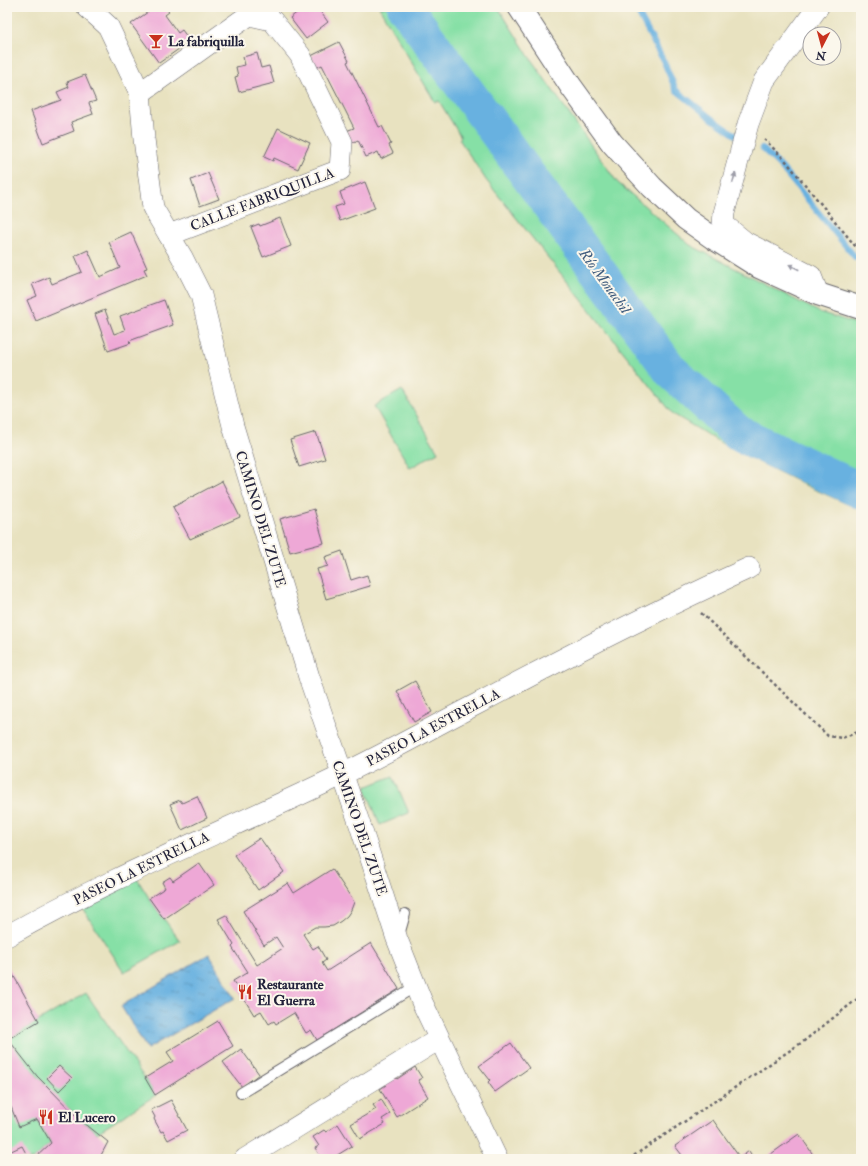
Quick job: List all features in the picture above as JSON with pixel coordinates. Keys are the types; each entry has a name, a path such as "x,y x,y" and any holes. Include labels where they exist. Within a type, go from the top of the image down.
{"main road":[{"path":"519,7 570,85 612,143 652,187 686,219 759,267 818,294 861,308"}],"street":[{"name":"CAMINO DEL ZUTE","path":"87,7 108,26 140,94 153,208 182,256 201,295 233,426 309,677 418,998 497,1159"},
{"path":"818,7 764,81 748,124 724,213 723,224 745,242 810,276 818,294"},
{"name":"CALLE FABRIQUILLA","path":"140,94 249,14 272,20 300,55 342,142 340,170 169,235"},
{"name":"PASEO LA ESTRELLA","path":"7,936 41,917 171,854 342,775 554,663 685,597 749,568"},
{"path":"245,1159 439,1039"}],"lane":[{"path":"397,939 405,914"},
{"path":"241,1093 418,998"}],"path":[{"path":"748,124 785,160 861,253"},
{"path":"685,597 828,736 842,738 861,730"},
{"path":"628,1159 804,1041 861,996"}],"green space":[{"path":"379,7 498,7 528,55 617,182 690,245 819,312 861,325 861,510 809,487 726,446 673,414 486,180 459,139 461,137 439,101 435,102"},
{"path":"402,390 438,452 410,468 374,406"},
{"path":"393,776 409,813 380,825 365,787"},
{"path":"136,877 180,941 124,972 79,903"},
{"path":"86,993 156,1095 97,1133 72,1112 49,1089 8,1039"},
{"path":"11,1107 37,1119 51,1143 34,1159 7,1153 7,1108"}],"water":[{"path":"209,954 235,998 147,1049 121,1006"}],"building":[{"path":"155,7 165,7 169,12 165,15 178,33 182,30 190,41 159,63 131,24"},
{"path":"304,7 317,7 328,22 306,39 290,18"},
{"path":"339,42 349,61 347,62 379,127 382,126 391,144 389,145 393,153 381,159 378,152 366,157 358,140 352,143 346,131 354,128 322,65 316,68 311,56"},
{"path":"257,53 261,68 269,66 274,83 239,92 235,77 238,76 236,67 245,65 243,57"},
{"path":"85,75 96,101 89,103 93,114 71,122 74,131 43,143 31,111 61,100 57,92 69,87 67,82"},
{"path":"278,128 310,143 298,169 274,158 273,161 264,157"},
{"path":"208,173 219,199 200,206 191,180"},
{"path":"365,182 375,208 340,221 335,207 344,204 340,192"},
{"path":"280,218 291,246 263,257 251,227 259,224 260,226"},
{"path":"131,232 147,268 144,269 147,275 36,321 27,300 37,296 32,284 49,277 52,284 82,272 75,256 88,250 100,277 120,268 109,242"},
{"path":"164,300 173,325 129,341 131,343 108,351 95,314 105,310 114,334 125,330 120,316"},
{"path":"316,432 325,459 299,467 290,440"},
{"path":"222,481 240,517 190,539 173,507"},
{"path":"314,509 324,543 290,552 280,519"},
{"path":"342,551 351,580 367,575 370,586 326,599 317,569 328,566 325,557"},
{"path":"415,681 432,712 414,722 397,691"},
{"path":"197,796 207,818 182,830 170,804 180,800 182,803"},
{"path":"260,838 284,872 258,890 234,855"},
{"path":"199,863 214,885 164,919 149,898 165,888 162,882 170,877 173,881"},
{"path":"332,869 354,902 351,910 347,916 333,926 315,927 303,934 313,949 318,946 326,960 322,963 327,971 371,943 399,989 317,1040 311,1030 306,1033 294,1013 276,1024 274,1021 269,1024 261,1011 254,1015 233,981 248,972 232,947 234,945 218,919 226,915 257,965 283,948 276,937 264,945 243,911 288,883 294,893"},
{"name":"El Lucero","path":"7,964 39,1021 8,1039 37,1076 78,1118 108,1142 99,1159 34,1159 51,1143 37,1119 19,1127 11,1107 7,1108"},
{"path":"218,1021 233,1046 155,1095 145,1078 173,1061 167,1052"},
{"path":"511,1043 529,1068 495,1092 488,1082 490,1080 479,1066"},
{"path":"241,1049 259,1074 242,1087 223,1062"},
{"path":"59,1066 72,1078 59,1091 47,1078"},
{"path":"415,1067 422,1078 418,1080 428,1097 397,1117 380,1089 386,1085 383,1081 394,1074 397,1079"},
{"path":"381,1099 390,1114 382,1119 385,1124 360,1139 351,1124 376,1109 373,1105"},
{"path":"171,1100 187,1130 168,1140 163,1131 161,1132 151,1110"},
{"path":"713,1120 740,1158 749,1151 754,1159 685,1159 675,1146"},
{"path":"338,1124 352,1146 331,1159 322,1159 315,1148 319,1146 313,1137 324,1130 326,1132"},
{"path":"799,1134 816,1159 764,1159"},
{"name":"El Lucero","path":"22,1146 29,1159 7,1159 7,1153"}],"waterway":[{"name":"Río Monachil","path":"405,7 671,371 738,433 861,491"},
{"path":"635,7 664,62 676,90 711,118 737,136"},
{"path":"762,148 781,167 855,257 861,260"}],"place":[{"name":"La fabriquilla","path":"156,41"},
{"name":"Restaurante El Guerra","path":"245,992"},
{"name":"El Lucero","path":"46,1117"}]}
